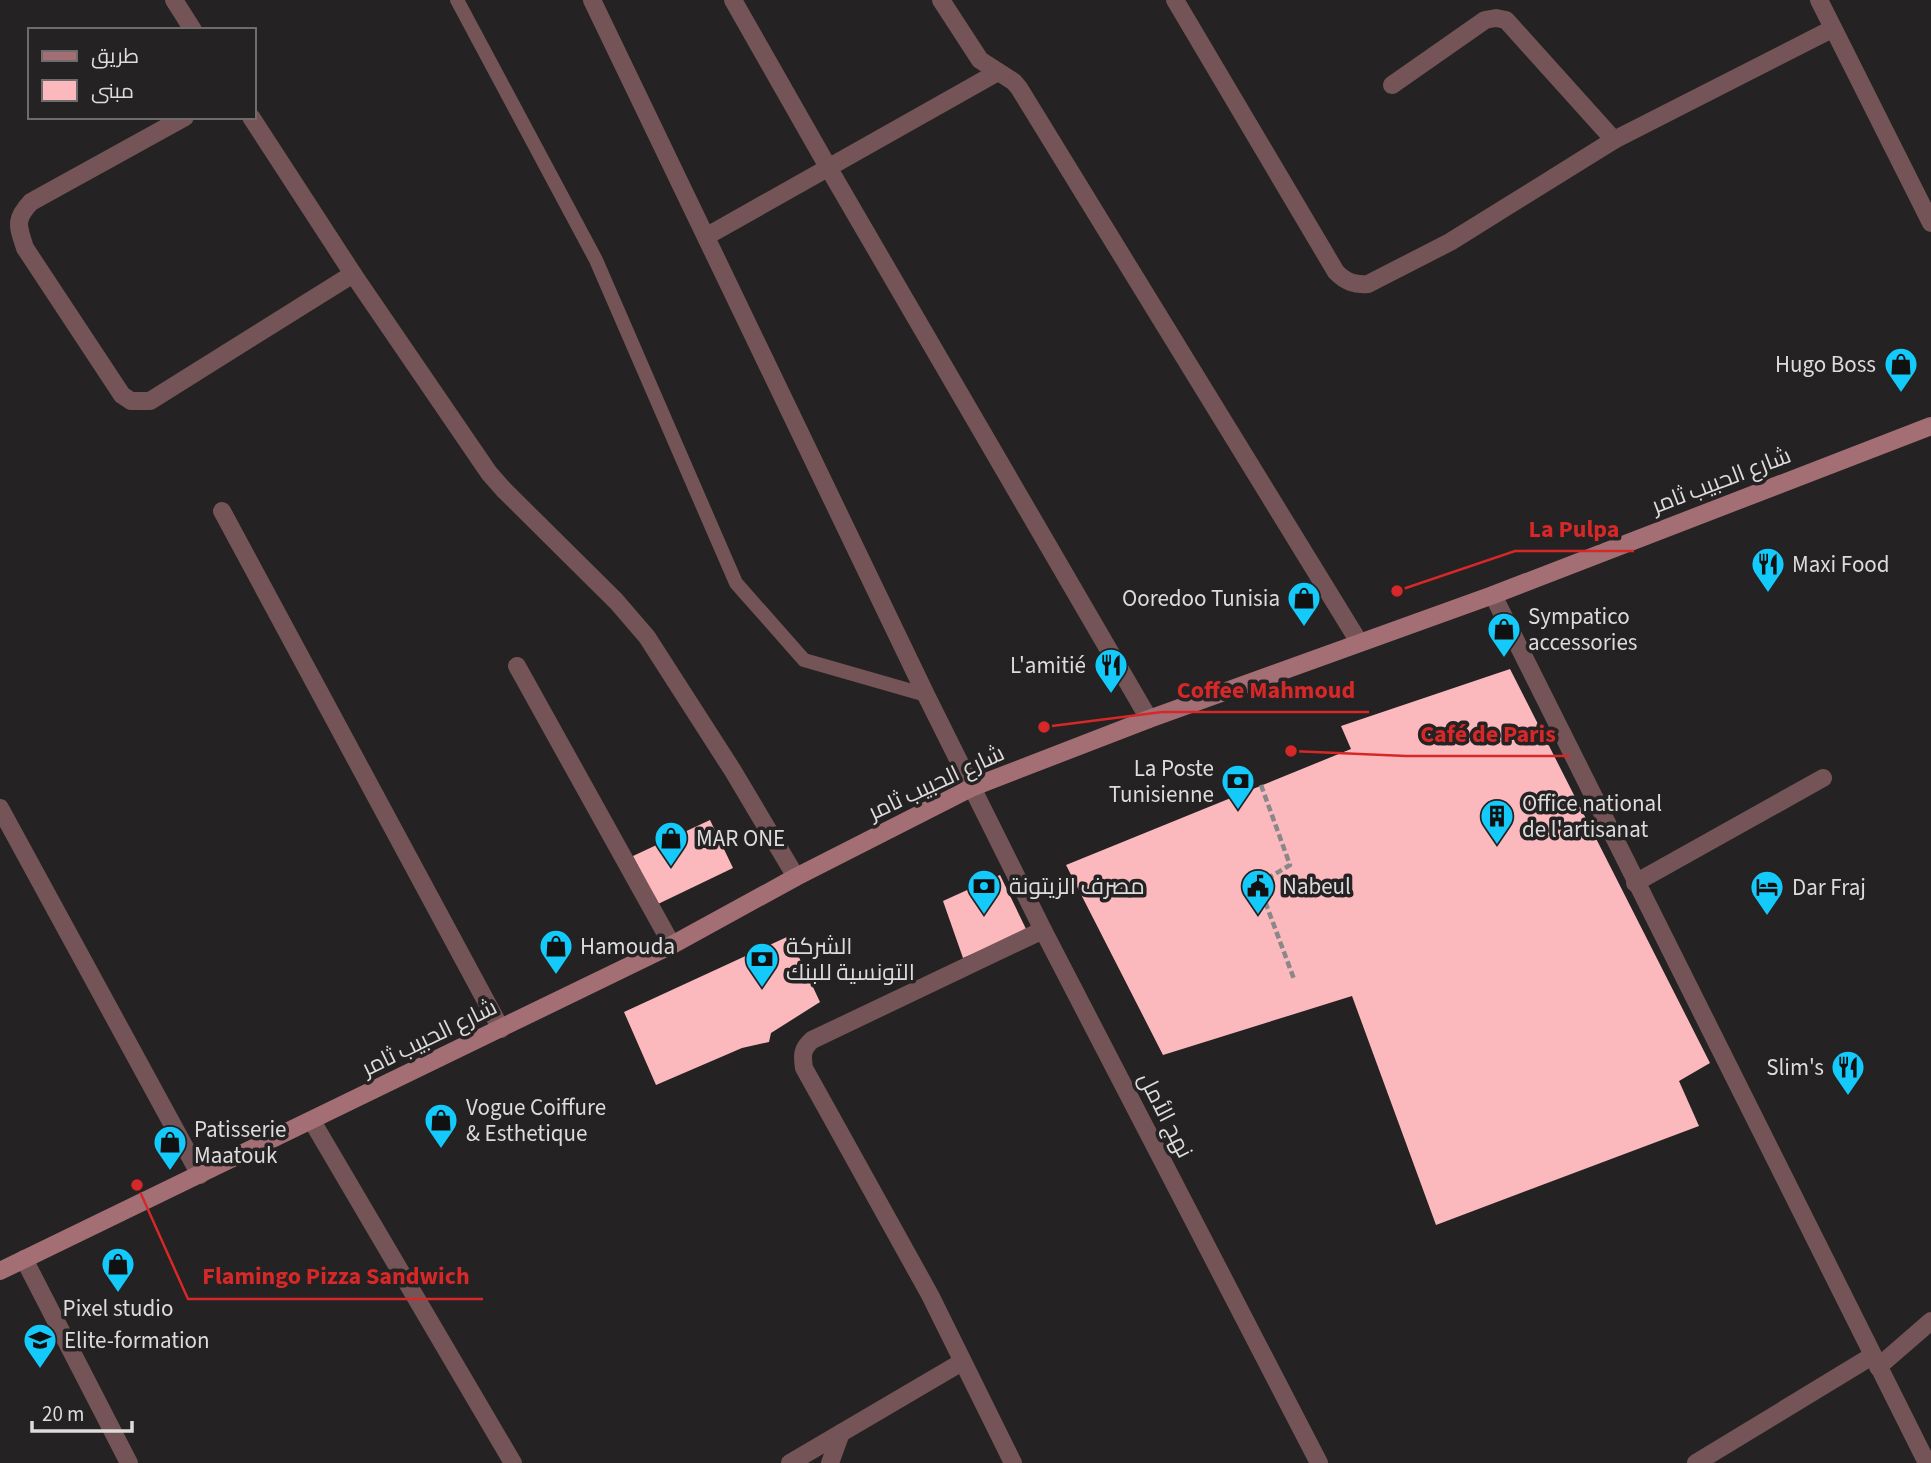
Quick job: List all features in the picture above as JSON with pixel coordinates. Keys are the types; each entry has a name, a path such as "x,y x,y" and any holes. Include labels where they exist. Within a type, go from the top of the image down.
{"main road":[{"name":"شارع الحبيب ثامر","path":"0,1271 671,945 796,877 973,787 1149,719 1493,595 1931,426"}],"street":[{"path":"174,0 192,28"},
{"name":"نهج الأمل","path":"592,0 926,695 1043,930 1319,1463"},
{"path":"733,0 1149,719"},
{"path":"941,0 980,60 1019,88 1359,642"},
{"path":"1175,0 1336,272 1357,285 1368,284 1450,242 1614,141 1832,29"},
{"path":"1819,0 1931,223"},
{"path":"1392,85 1485,20 1506,20 1614,141"},
{"path":"707,236 998,72"},
{"path":"181,119 31,202 19,214 18,228 25,248 122,395 131,401 150,401 353,274"},
{"path":"252,119 353,274 489,473 616,601 647,637 733,771 796,877"},
{"path":"222,511 501,1029"},
{"path":"1493,595 1927,1463"},
{"path":"517,666 671,945"},
{"path":"1635,883 1823,778"},
{"path":"0,808 200,1175"},
{"path":"1013,1463 930,1295 804,1068 802,1056 804,1047 813,1040 1043,930"},
{"path":"312,1121 513,1463"},
{"path":"24,1259 129,1463"},
{"path":"1696,1463 1875,1362 1931,1321"},
{"path":"790,1463 962,1362"},
{"path":"830,1463 841,1433"}],"lane":[{"path":"457,0 596,260 736,583 804,660 926,695"}],"path":[{"path":"1261,785 1290,865 1265,880 1266,904 1294,979"}],"building":[{"name":"Office national de l'artisanat","path":"1510,669 1710,1063 1679,1081 1699,1126 1436,1225 1352,996 1163,1055 1066,865 1351,749 1341,726"},
{"name":"MAR ONE","path":"710,820 733,868 658,904 633,856"},
{"name":"مصرف الزيتونة","path":"1000,875 1027,931 963,958 943,901"},
{"path":"789,936 820,1002 771,1033 769,1042 742,1048 656,1085 624,1012"}],"place":[{"name":"Hugo Boss","path":"1901,394"},
{"name":"La Pulpa","path":"1397,591"},
{"name":"Maxi Food","path":"1768,594"},
{"name":"Ooredoo Tunisia","path":"1304,628"},
{"name":"Sympatico accessories","path":"1504,659"},
{"name":"L'amitié","path":"1111,695"},
{"name":"Coffee Mahmoud","path":"1044,727"},
{"name":"Café de Paris","path":"1291,751"},
{"name":"La Poste Tunisienne","path":"1238,811"},
{"name":"Office national de l'artisanat","path":"1497,846"},
{"name":"MAR ONE","path":"671,868"},
{"name":"مصرف الزيتونة","path":"984,916"},
{"name":"Nabeul","path":"1258,916"},
{"name":"Dar Fraj","path":"1767,917"},
{"name":"Hamouda","path":"556,976"},
{"name":"الشركة التونسية للبنك","path":"762,989"},
{"name":"Slim's","path":"1848,1097"},
{"name":"Vogue Coiffure & Esthetique","path":"441,1150"},
{"name":"Patisserie Maatouk","path":"170,1172"},
{"name":"Flamingo Pizza Sandwich","path":"137,1185"},
{"name":"Pixel studio","path":"118,1294"},
{"name":"Elite-formation","path":"40,1370"}]}
